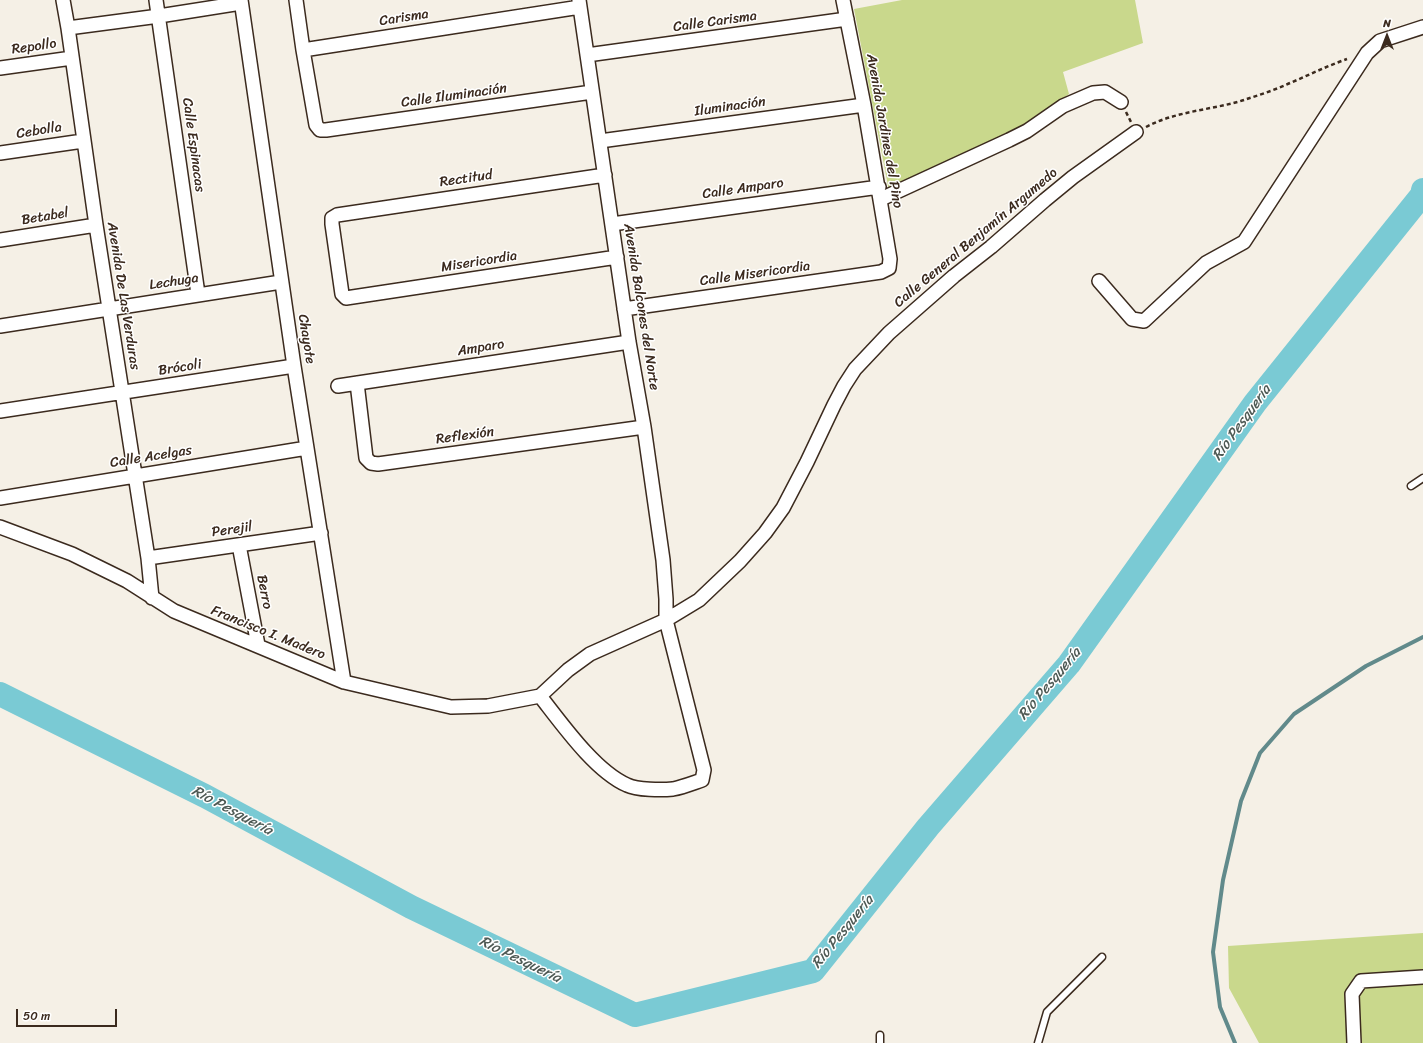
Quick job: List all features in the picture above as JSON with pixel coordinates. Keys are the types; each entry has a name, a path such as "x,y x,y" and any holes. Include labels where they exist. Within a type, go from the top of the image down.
{"street":[{"name":"Avenida De Las Verduras","path":"63,0 134,476 148,558 152,598"},
{"name":"Calle Espinacas","path":"156,0 198,294"},
{"path":"296,0 303,50"},
{"name":"Avenida Jardines del Pino","path":"844,0 880,193 890,259 889,268"},
{"name":"Repollo","path":"68,28 159,16 241,1"},
{"name":"Chayote","path":"241,1 281,282 344,682"},
{"name":"Carisma","path":"303,50 580,4"},
{"name":"Avenida Balcones del Norte","path":"540,696 573,739 606,772 628,786 654,790 674,789 702,780 704,770 666,620 663,560 644,427 624,309 580,4"},
{"name":"Calle Carisma","path":"587,56 847,19"},
{"path":"1099,281 1132,319 1144,321 1206,263 1244,242 1367,53 1380,41 1423,27"},
{"name":"Calle Iluminación","path":"303,50 316,125 320,130 592,92"},
{"name":"Repollo","path":"0,68 72,58"},
{"name":"Calle Amparo","path":"612,224 880,193 1021,134 1063,106 1094,93 1105,92 1121,102"},
{"name":"Iluminación","path":"600,141 864,105"},
{"name":"Calle General Benjamín Argumedo","path":"540,696 568,670 590,654 666,620 685,610 699,600 740,561 765,533 783,508 844,386 855,370 889,333 954,276 991,247 1045,200 1136,132"},
{"name":"Cebolla","path":"0,154 84,141"},
{"name":"Rectitud","path":"346,298 342,294 332,224 332,218 337,215 605,175"},
{"name":"Betabel","path":"0,240 96,225"},
{"name":"Misericordia","path":"346,298 617,257"},
{"name":"Calle Misericordia","path":"624,309 882,272 889,268"},
{"name":"Lechuga","path":"0,326 281,282"},
{"name":"Amparo","path":"338,386 629,342"},
{"name":"Brócoli","path":"0,411 294,366"},
{"name":"Reflexión","path":"357,383 366,458 371,463 378,464 644,427"},
{"name":"Calle Acelgas","path":"0,498 307,448"},
{"name":"Francisco I. Madero","path":"0,527 95,564 127,581 174,611 344,682 451,707 488,706 540,696"},
{"name":"Perejil","path":"148,558 321,533"},
{"name":"Berro","path":"239,545 258,645"},
{"path":"1354,1043 1352,994 1361,981 1423,977"}],"lane":[{"path":"1411,486 1423,478"},
{"path":"1038,1043 1046,1012 1102,957"},
{"path":"880,1035 880,1043"}],"path":[{"path":"1121,102 1136,132 1164,119 1246,100 1290,84 1333,64 1367,53"}],"green space":[{"path":"902,0 1135,0 1143,43 1063,72 1069,94 1029,126 889,191 854,9"},
{"path":"1423,933 1423,1043 1259,1043 1229,988 1228,946"}],"waterway":[{"name":"Río Pesquería","path":"0,694 205,796 411,907 635,1015 813,971 928,827 1069,664 1255,403 1422,195 1423,190"},
{"path":"1235,1043 1220,1007 1213,952 1223,880 1241,801 1260,753 1294,714 1366,666 1423,637"}]}
